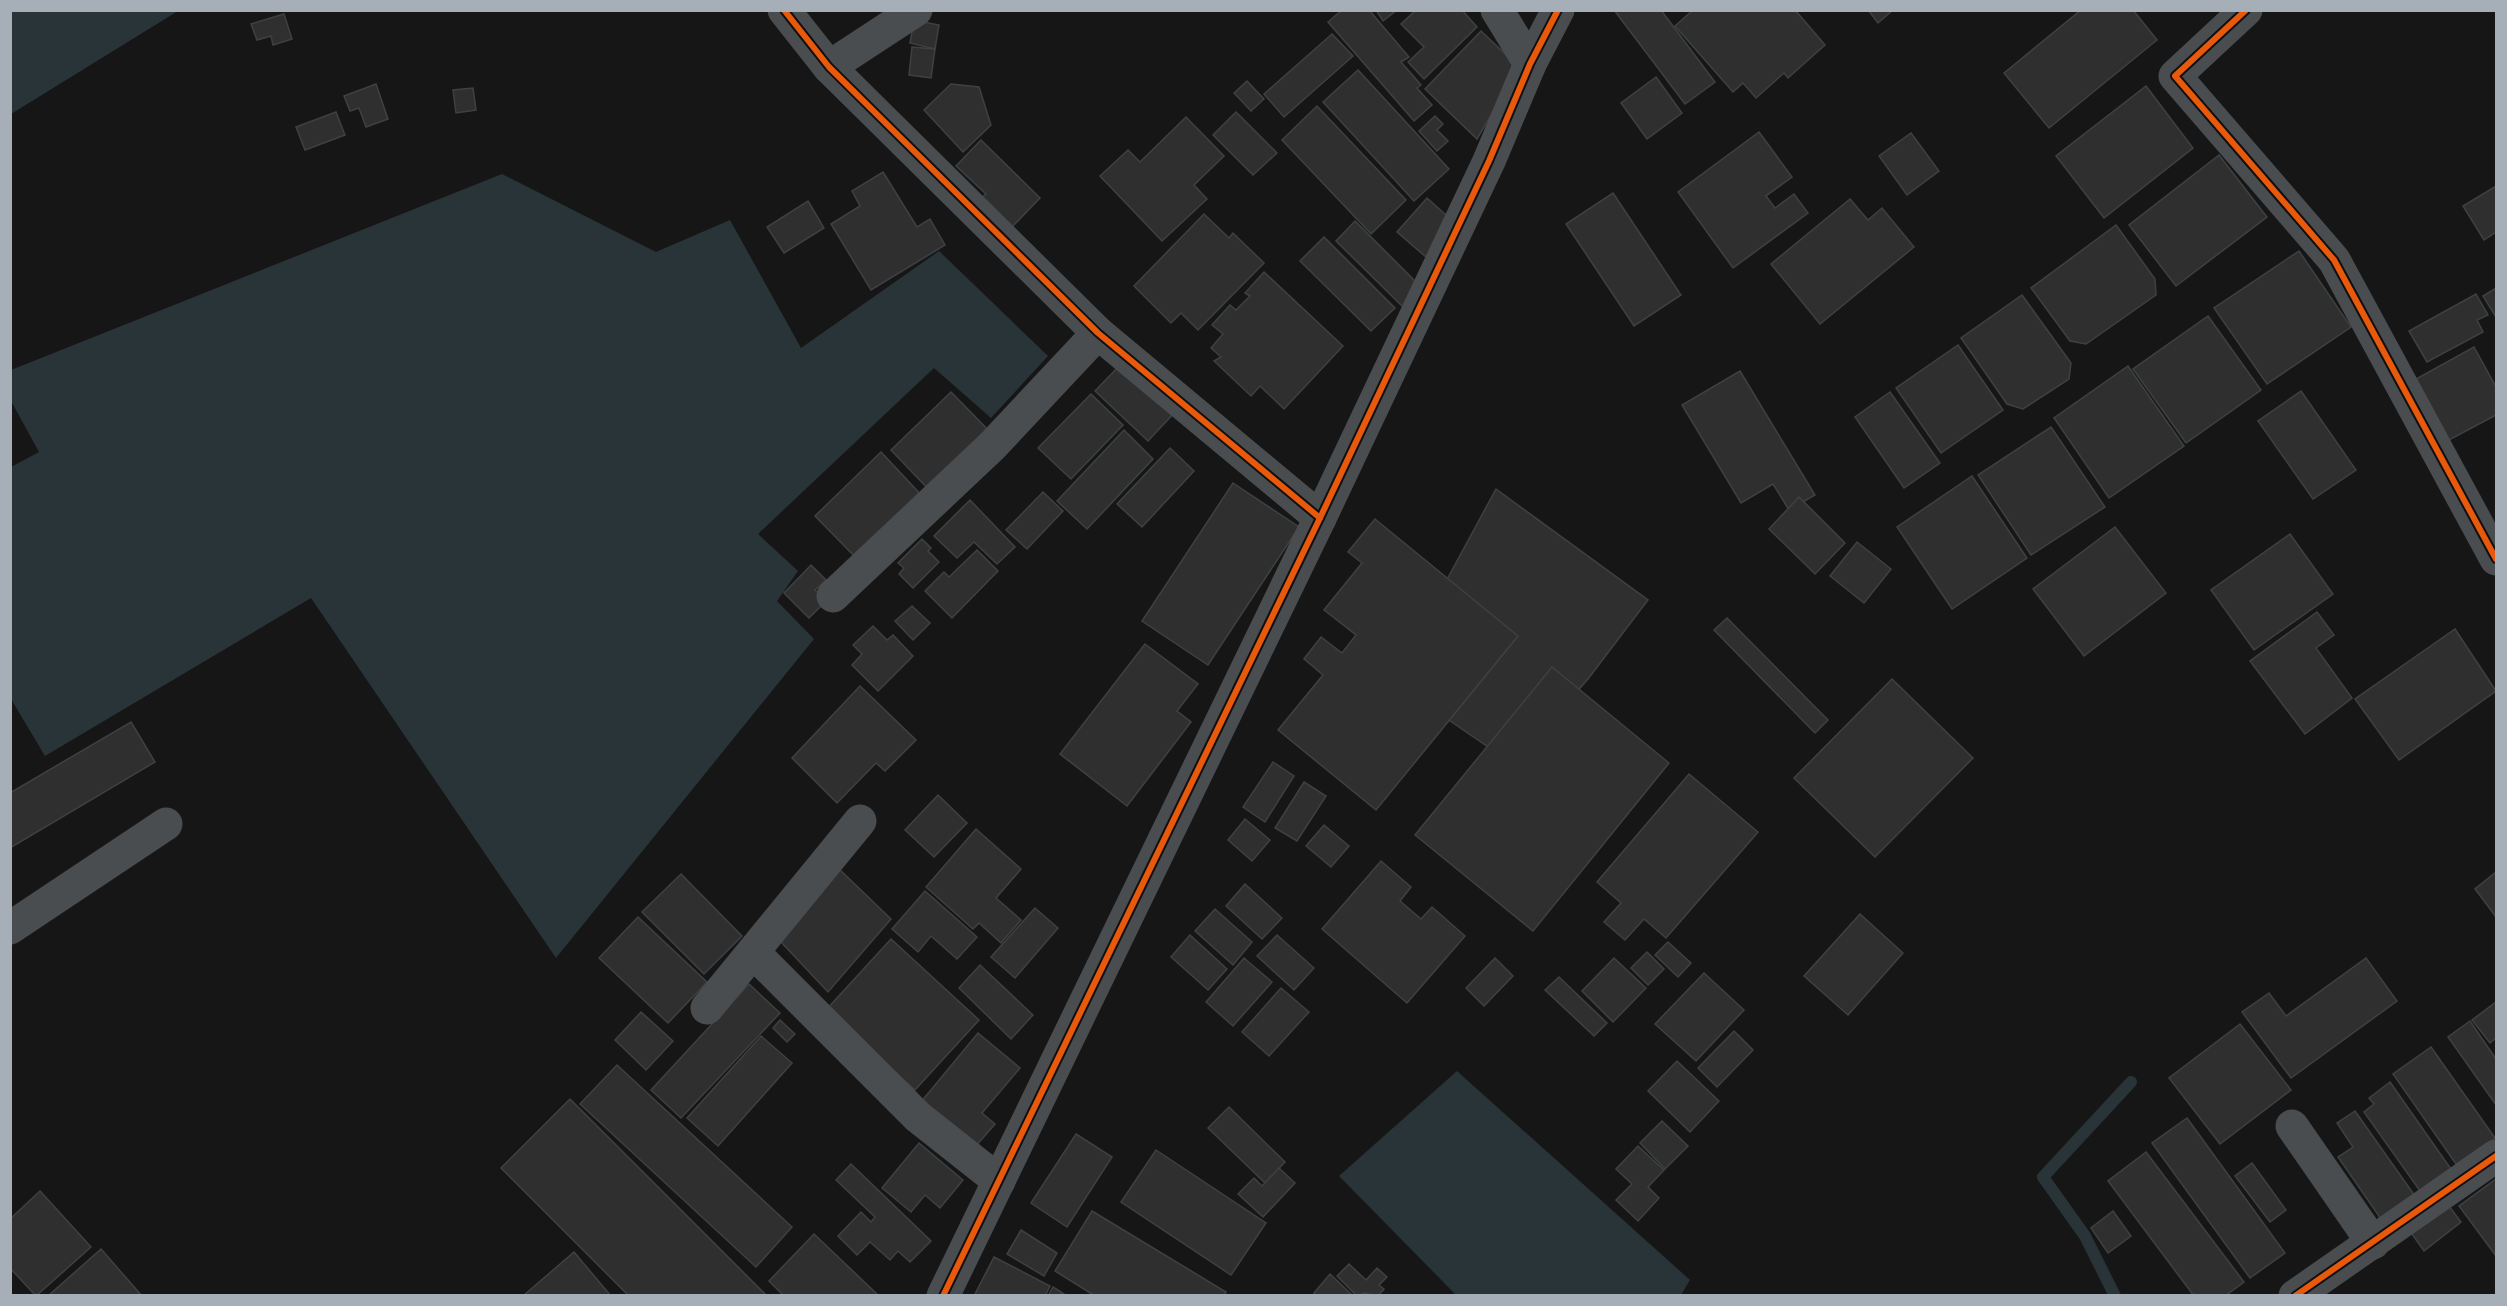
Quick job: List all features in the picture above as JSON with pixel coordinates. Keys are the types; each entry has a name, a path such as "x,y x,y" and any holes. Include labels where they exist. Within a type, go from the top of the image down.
{"street":[{"path":"784,10 829,67 1098,333 1320,518"},
{"path":"829,67 916,10"},
{"path":"1497,10 1530,64"},
{"path":"943,1296 1320,518 1489,161 1530,64 1558,10"},
{"path":"2246,10 2175,76 2334,260 2496,559"},
{"path":"833,596 992,446 1098,333"},
{"path":"707,1008 860,821"},
{"path":"10,928 166,824"},
{"path":"753,952 918,1117 999,1181"},
{"path":"2292,1126 2373,1242"},
{"path":"2295,1296 2496,1156"}],"shaded area":[{"path":"11,10 178,10 178,11 11,114"},
{"path":"502,174 656,252 730,220 801,348 939,251 1048,356 991,418 934,368 758,534 798,571 777,601 814,639 556,958 311,598 45,756 11,699 11,467 39,452 11,401 11,370"},
{"path":"1457,1071 1690,1280 1681,1295 1456,1295 1339,1176"}],"building":[{"path":"1342,10 1369,10 1409,57 1401,62 1421,85 1417,88 1432,105 1414,121 1328,22"},
{"path":"1376,10 1397,10 1383,21"},
{"path":"1416,10 1462,10 1477,27 1424,79 1408,62 1424,47 1401,24"},
{"path":"1614,10 1661,10 1715,82 1685,104"},
{"path":"1693,10 1795,10 1825,45 1788,78 1784,73 1756,98 1743,83 1733,92 1675,26"},
{"path":"1868,10 1893,10 1878,23"},
{"path":"2081,10 2133,10 2157,40 2049,128 2004,73"},
{"path":"284,14 292,39 273,45 271,36 257,40 251,24"},
{"path":"914,20 939,25 935,49 910,43"},
{"path":"1481,31 1519,67 1477,139 1425,89"},
{"path":"1332,34 1353,56 1284,117 1264,94"},
{"path":"912,47 935,49 931,78 909,75"},
{"path":"1358,70 1449,169 1414,201 1323,102"},
{"path":"1656,77 1682,113 1647,139 1621,103"},
{"path":"1247,81 1264,99 1251,111 1234,93"},
{"path":"376,84 388,119 366,127 359,108 350,111 344,96"},
{"path":"951,84 979,87 991,125 963,152 924,110"},
{"path":"2146,86 2193,148 2104,218 2056,156"},
{"path":"473,88 476,110 456,113 453,90"},
{"path":"1317,106 1406,200 1371,234 1282,140"},
{"path":"336,112 345,135 305,150 296,127"},
{"path":"1236,112 1277,153 1253,175 1213,135"},
{"path":"1435,116 1443,124 1437,130 1448,141 1437,151 1419,131"},
{"path":"1186,117 1224,156 1194,185 1207,199 1162,241 1100,176 1128,150 1140,162"},
{"path":"1759,132 1792,177 1766,196 1775,208 1794,194 1808,213 1733,268 1678,192"},
{"path":"1911,133 1939,171 1907,195 1879,156"},
{"path":"981,140 1040,198 1011,228 981,198 986,194 956,166"},
{"path":"2219,155 2267,217 2176,286 2129,225"},
{"path":"883,172 917,227 930,219 945,245 871,290 831,224 860,206 852,191"},
{"path":"2496,186 2496,232 2484,240 2463,206"},
{"path":"1613,193 1681,295 1634,326 1566,224"},
{"path":"1427,198 1455,223 1426,257 1397,232"},
{"path":"1850,199 1868,220 1882,208 1914,247 1820,324 1771,264"},
{"path":"808,201 824,228 784,253 767,227"},
{"path":"1204,214 1229,238 1233,233 1264,263 1198,330 1181,313 1171,323 1134,286"},
{"path":"1355,221 1422,288 1403,307 1336,241"},
{"path":"2116,225 2155,279 2156,295 2086,344 2070,341 2031,288"},
{"path":"1324,237 1395,308 1371,331 1300,261"},
{"path":"2299,251 2351,327 2267,384 2214,308"},
{"path":"1264,272 1343,346 1284,409 1260,386 1251,396 1214,361 1221,357 1211,348 1223,334 1212,325 1230,305 1236,310 1250,296 1245,293"},
{"path":"2496,288 2496,317 2483,296"},
{"path":"2476,294 2488,315 2477,320 2483,332 2427,362 2409,331"},
{"path":"2022,295 2071,363 2069,379 2023,409 2007,404 1961,338"},
{"path":"2208,316 2261,390 2186,443 2133,369"},
{"path":"1958,345 2003,410 1941,453 1896,388"},
{"path":"2474,347 2496,387 2496,415 2449,440 2416,379"},
{"path":"1122,363 1175,412 1148,441 1095,391"},
{"path":"2128,366 2184,446 2109,498 2054,418"},
{"path":"1740,371 1815,495 1789,510 1773,484 1741,503 1682,405"},
{"path":"2301,391 2356,470 2313,499 2258,421"},
{"path":"951,392 995,437 934,495 891,450"},
{"path":"1890,392 1940,463 1904,488 1855,417"},
{"path":"1091,394 1123,425 1071,479 1038,448"},
{"path":"2051,427 2105,507 2031,555 1978,475"},
{"path":"1124,430 1153,459 1087,529 1057,501"},
{"path":"1170,448 1194,471 1142,527 1117,504"},
{"path":"881,452 925,499 860,562 815,516"},
{"path":"1972,476 2027,558 1952,609 1897,527"},
{"path":"1233,483 1299,527 1208,665 1142,621"},
{"path":"1496,489 1648,600 1588,679 1513,764 1392,681"},
{"path":"1043,492 1063,511 1027,549 1006,530"},
{"path":"1799,497 1845,543 1815,574 1769,529"},
{"path":"970,500 1015,547 997,564 974,542 957,558 934,536"},
{"path":"1375,519 1518,636 1376,810 1278,730 1323,675 1304,659 1321,637 1342,653 1356,635 1324,610 1362,563 1348,552"},
{"path":"2115,527 2166,593 2084,656 2033,589"},
{"path":"2290,534 2333,594 2254,650 2211,590"},
{"path":"922,539 931,548 928,551 939,562 913,588 899,574 904,568 898,563"},
{"path":"1857,542 1891,569 1864,603 1830,576"},
{"path":"977,550 998,571 952,618 925,591 944,572 949,577"},
{"path":"811,565 826,580 815,590 826,601 809,618 784,593"},
{"path":"912,606 930,623 913,640 895,621"},
{"path":"2317,612 2334,635 2316,648 2352,698 2305,734 2250,661"},
{"path":"1727,618 1828,720 1815,733 1714,630"},
{"path":"873,626 887,640 893,635 913,656 878,691 852,665 862,654 853,645"},
{"path":"2455,629 2496,691 2399,760 2355,699"},
{"path":"1145,644 1198,684 1177,711 1191,722 1127,806 1060,754"},
{"path":"1552,667 1669,763 1533,931 1415,835"},
{"path":"1892,679 1973,758 1875,857 1794,778"},
{"path":"860,686 916,740 885,771 876,763 837,803 792,758"},
{"path":"131,722 155,762 10,848 10,793"},
{"path":"1273,762 1294,776 1265,822 1243,807"},
{"path":"1689,774 1758,832 1666,938 1644,919 1625,940 1604,922 1621,903 1597,882"},
{"path":"1304,782 1326,796 1297,841 1275,828"},
{"path":"938,795 967,823 934,857 905,830"},
{"path":"1245,819 1270,840 1252,861 1228,840"},
{"path":"1324,825 1349,846 1331,867 1306,846"},
{"path":"976,829 1021,869 996,898 1021,920 1001,943 979,923 973,929 926,887"},
{"path":"1381,861 1411,887 1400,901 1421,919 1432,907 1465,936 1407,1003 1322,929"},
{"path":"839,869 891,919 828,992 780,941"},
{"path":"2496,872 2496,917 2475,889"},
{"path":"681,874 742,936 704,974 642,912"},
{"path":"1245,884 1282,918 1262,939 1226,906"},
{"path":"925,891 977,937 957,959 931,936 918,952 892,929"},
{"path":"1035,908 1058,928 1015,978 991,957"},
{"path":"1215,909 1252,942 1233,965 1195,931"},
{"path":"1860,914 1903,953 1848,1015 1804,976"},
{"path":"638,917 707,982 668,1023 599,958"},
{"path":"1190,935 1227,969 1208,990 1171,957"},
{"path":"1277,935 1314,968 1294,990 1257,956"},
{"path":"891,939 979,1020 915,1090 826,1010"},
{"path":"1668,942 1691,963 1678,977 1655,955"},
{"path":"1647,952 1664,969 1648,985 1631,968"},
{"path":"1244,958 1272,982 1233,1026 1206,1002"},
{"path":"1495,958 1513,976 1484,1006 1466,988"},
{"path":"1614,958 1646,988 1613,1022 1582,991"},
{"path":"2366,958 2397,1001 2291,1078 2242,1012 2269,993 2286,1016"},
{"path":"980,965 1033,1015 1011,1039 959,988"},
{"path":"1704,973 1744,1010 1696,1061 1655,1024"},
{"path":"1559,977 1607,1023 1594,1036 1545,990"},
{"path":"749,984 780,1013 681,1118 651,1090"},
{"path":"1281,988 1309,1012 1269,1056 1242,1032"},
{"path":"2496,1002 2496,1038 2490,1043 2472,1020"},
{"path":"641,1012 673,1041 646,1070 615,1040"},
{"path":"780,1020 795,1034 787,1042 773,1028"},
{"path":"2470,1021 2496,1059 2496,1105 2448,1037"},
{"path":"2240,1024 2291,1090 2220,1144 2169,1078"},
{"path":"1734,1031 1753,1050 1717,1087 1698,1068"},
{"path":"978,1033 1020,1068 982,1113 995,1124 975,1147 921,1102"},
{"path":"761,1036 792,1063 718,1146 687,1118"},
{"path":"2431,1047 2495,1138 2456,1164 2393,1074"},
{"path":"1677,1061 1719,1101 1690,1132 1648,1091"},
{"path":"617,1065 792,1227 756,1267 580,1104"},
{"path":"2390,1082 2451,1169 2420,1191 2364,1112 2374,1104 2369,1098"},
{"path":"570,1099 767,1296 629,1296 501,1168"},
{"path":"1229,1107 1285,1162 1265,1183 1208,1128"},
{"path":"2355,1111 2415,1196 2381,1219 2338,1157 2353,1147 2337,1123"},
{"path":"2187,1118 2285,1253 2250,1278 2152,1143"},
{"path":"1662,1121 1688,1146 1665,1169 1640,1143"},
{"path":"1076,1134 1112,1157 1067,1227 1031,1203"},
{"path":"919,1143 963,1180 940,1208 925,1195 911,1212 882,1188"},
{"path":"1638,1146 1664,1170 1648,1187 1659,1198 1638,1221 1616,1200 1632,1184 1616,1169"},
{"path":"1156,1150 1266,1223 1231,1275 1121,1202"},
{"path":"2146,1152 2244,1282 2225,1296 2194,1296 2108,1181"},
{"path":"2252,1163 2286,1210 2270,1222 2235,1176"},
{"path":"851,1164 931,1241 910,1262 898,1251 890,1260 870,1242 857,1255 838,1236 861,1212 871,1222 875,1217 836,1180"},
{"path":"1279,1168 1295,1183 1263,1217 1238,1194 1254,1178 1262,1186"},
{"path":"2496,1179 2496,1256 2459,1206"},
{"path":"40,1191 91,1247 36,1296 10,1268 10,1219"},
{"path":"2446,1202 2461,1222 2424,1251 2409,1230"},
{"path":"1092,1211 1226,1292 1224,1296 1095,1296 1055,1271"},
{"path":"2113,1211 2131,1236 2108,1253 2091,1228"},
{"path":"1021,1230 1057,1253 1044,1276 1007,1254"},
{"path":"814,1234 879,1296 784,1296 769,1281"},
{"path":"101,1249 142,1296 48,1296"},
{"path":"574,1252 611,1296 523,1296"},
{"path":"994,1257 1050,1286 1045,1296 974,1296"},
{"path":"1349,1264 1366,1280 1377,1268 1387,1277 1379,1285 1384,1289 1378,1296 1364,1293 1357,1296 1337,1276"},
{"path":"1330,1274 1353,1296 1317,1296 1314,1293"},
{"path":"1053,1287 1067,1296 1048,1296"}],"waterway":[{"path":"2115,1296 2085,1236 2043,1177 2131,1082"}],"cycle path":[{"path":"784,10 829,67 1098,333 1320,518"},
{"path":"943,1296 1320,518 1489,161 1530,64 1558,10"},
{"path":"2246,10 2175,76 2334,260 2496,559"},
{"path":"2295,1296 2496,1156"}]}
